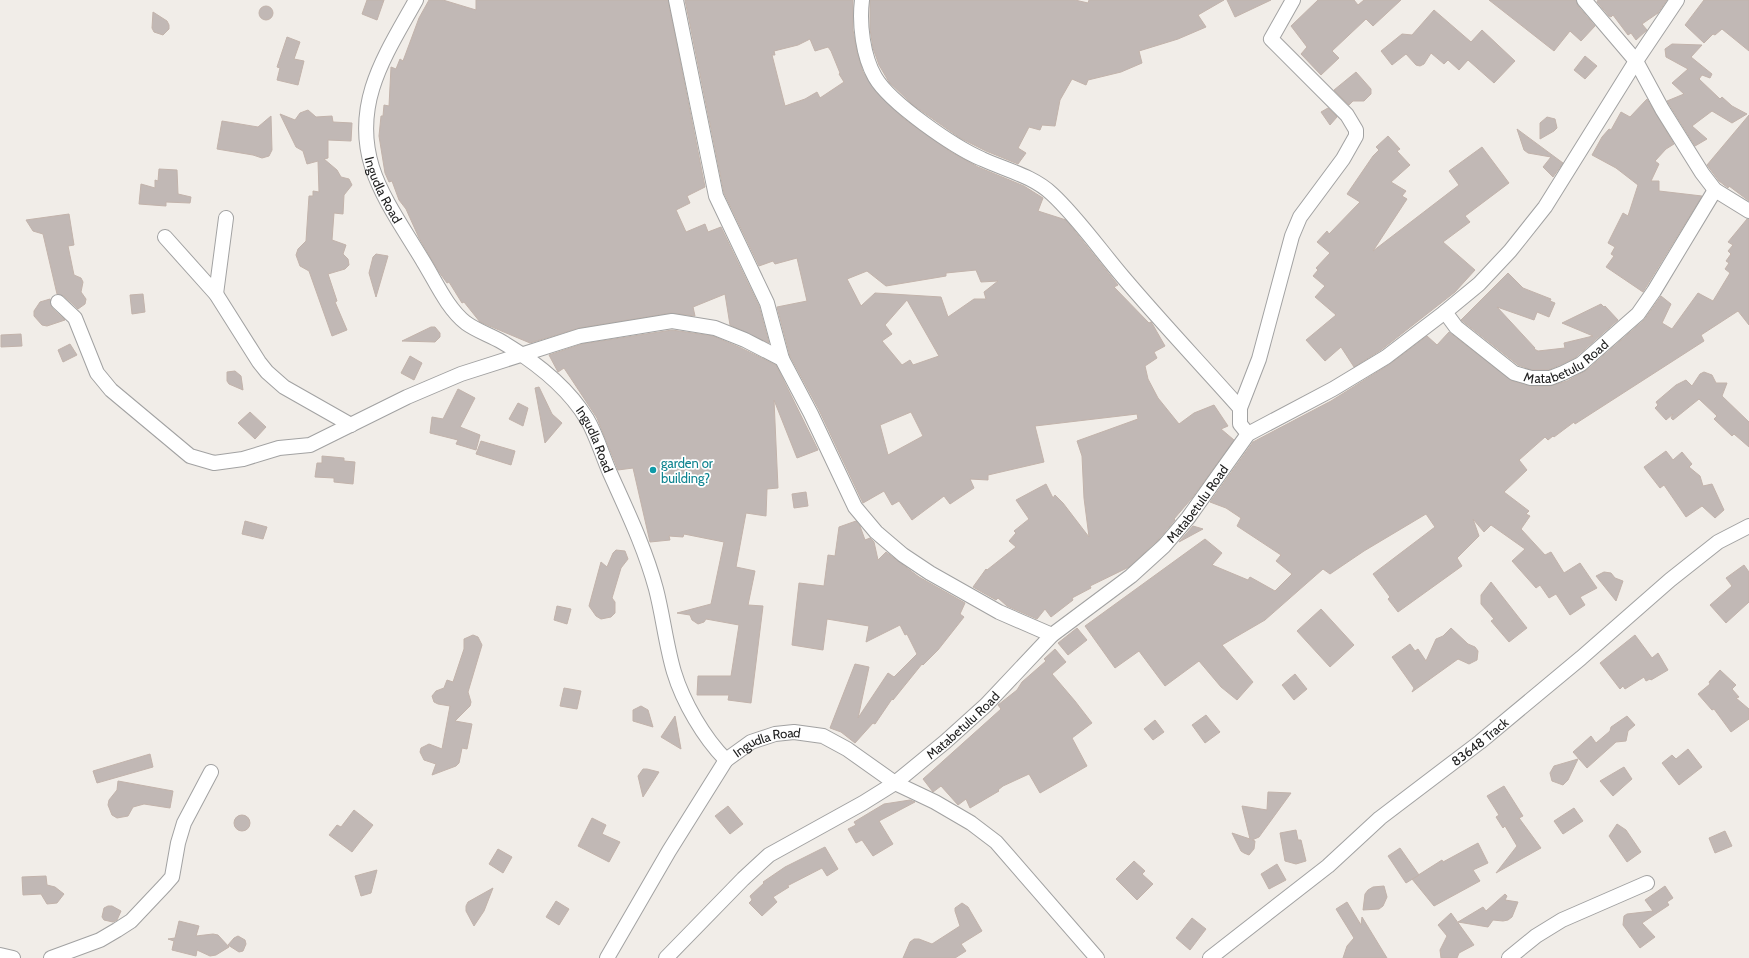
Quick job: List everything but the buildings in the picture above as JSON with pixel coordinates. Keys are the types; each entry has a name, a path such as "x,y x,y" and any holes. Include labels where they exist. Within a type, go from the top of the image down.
{"street":[{"name":"Ingudla Road","path":"416,0 387,52 371,90 366,120 366,140 372,167 399,220 455,314 473,328 522,354 562,389 586,418 595,434 608,470 633,522 649,564 658,595 674,673 698,723 715,748 726,760 751,742 776,734 794,732 823,736 847,749 895,783 935,802 971,823 996,842 1097,958"},
{"path":"676,0 716,196 767,303 782,359 811,414 855,507 876,532 902,555 930,573 999,612 1052,635"},
{"path":"862,0 862,27 868,58 871,69 881,86 915,117 955,144 980,158 1035,181 1052,194 1124,278 1240,408"},
{"path":"1248,434 1240,424 1240,408 1259,359 1292,236 1300,217 1343,159 1356,136 1356,130 1347,115 1271,39 1293,0"},
{"path":"1584,0 1636,61 1662,109 1702,173 1715,190 1749,211"},
{"path":"1445,312 1479,284 1510,251 1545,207 1636,61 1677,0"},
{"name":"Matabetulu Road","path":"666,958 743,879 769,855 895,783 945,742 986,705 1052,635 1131,576 1164,546 1188,518 1248,434 1362,372 1445,312 1456,327 1514,373 1531,378 1550,378 1563,374 1581,364 1638,314 1654,291 1715,190"},
{"path":"216,294 226,218"},
{"path":"165,237 216,294 258,362 275,380 294,393 351,425"},
{"path":"58,302 75,318 97,373 111,390 164,436 190,456 214,463 230,462 279,448 310,445 407,397 461,374 580,336 672,321 714,328 745,340 782,359"},
{"name":"83648 Track","path":"1210,958 1322,870 1380,818 1486,737 1581,658 1670,580 1718,542 1749,526"},
{"path":"607,958 669,852 726,760"},
{"path":"50,958 100,940 117,930 130,921 165,886 172,877 178,843 184,823 211,772"},
{"path":"1509,958 1536,936 1562,920 1647,883"},
{"path":"0,955 13,958"}],"place":[{"name":"garden or building?","path":"653,470"}]}
